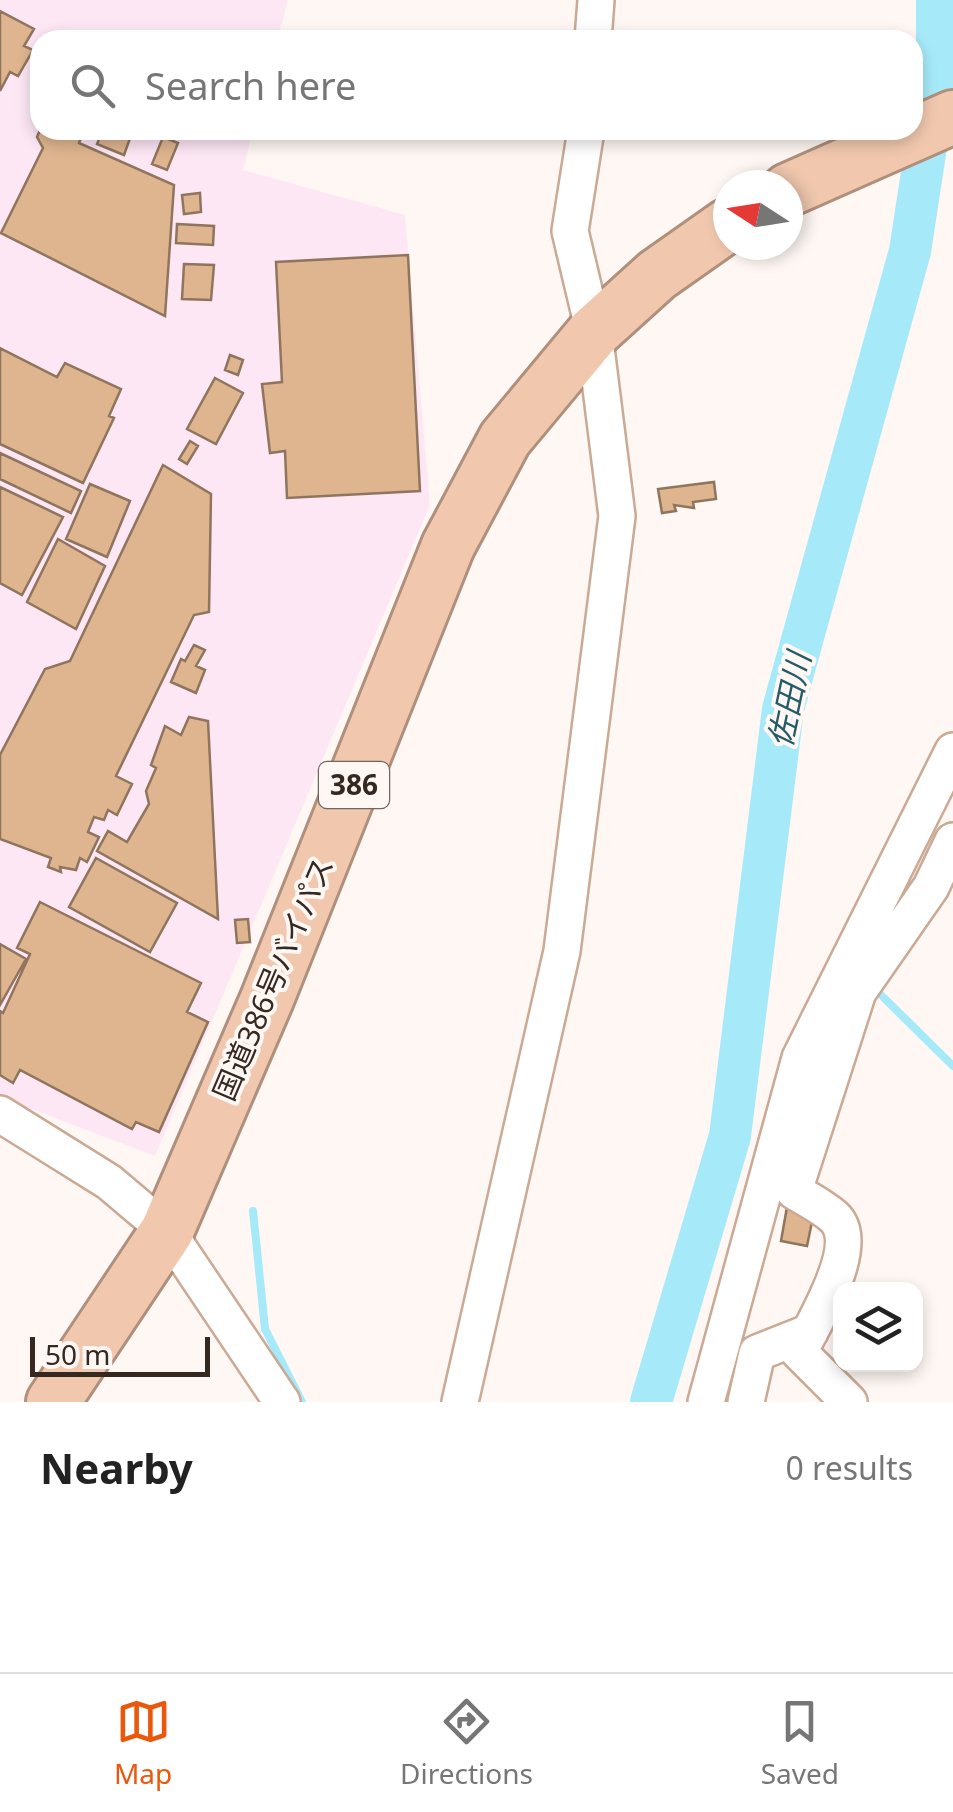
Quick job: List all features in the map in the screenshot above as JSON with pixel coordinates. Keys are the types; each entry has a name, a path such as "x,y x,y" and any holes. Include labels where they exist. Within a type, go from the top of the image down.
{"highway":[{"path":"923,130 953,117"},
{"path":"803,183 901,140"},
{"name":"国道386号バイパス","path":"53,1402 168,1232 267,999 448,546 505,439 594,332 657,276 713,236"}],"street":[{"path":"594,30 596,0"},
{"path":"460,1402 562,951 598,698 617,516 594,332 570,231 584,140"},
{"path":"706,1402 800,1058 953,751"},
{"path":"849,1402 800,1352 832,1288 845,1241 836,1218 794,1191 858,992 931,887 953,841"},
{"path":"0,1114 109,1182 168,1232 282,1402"},
{"path":"746,1402 757,1353 810,1332"}],"shaded area":[{"path":"0,0 288,0 280,30 30,30 30,140 250,140 243,170 405,215 430,505 155,1156 0,1097"}],"building":[{"path":"0,11 34,29 24,46 30,49 30,55 18,76 10,72 0,91"},
{"path":"39,140 80,140 79,143 174,185 165,316 1,233 43,148"},
{"path":"99,140 129,140 124,155 97,144"},
{"path":"162,140 178,143 167,170 152,164"},
{"path":"200,193 201,212 184,214 182,195"},
{"path":"177,224 214,226 213,245 176,243"},
{"path":"408,255 420,491 287,498 285,451 270,453 262,384 282,382 276,262"},
{"path":"184,264 214,265 211,300 182,299"},
{"path":"0,348 57,377 65,363 121,389 109,416 114,418 83,483 0,444"},
{"path":"230,355 243,360 238,375 225,370"},
{"path":"215,378 243,393 216,444 187,429"},
{"path":"190,441 198,446 187,464 179,459"},
{"path":"0,453 81,491 71,513 0,479"},
{"path":"163,465 211,494 209,612 194,615 116,776 132,784 117,815 108,810 104,820 94,817 88,832 99,837 87,862 80,858 76,870 60,867 61,872 48,867 51,858 0,839 0,755 45,669 70,661"},
{"path":"714,482 716,499 693,502 694,508 674,505 676,511 662,513 658,489"},
{"path":"90,484 130,501 107,557 66,539"},
{"path":"0,487 63,517 22,595 0,583"},
{"path":"58,539 105,566 76,629 27,602"},
{"path":"194,645 205,650 196,666 205,670 196,693 171,682 181,659 185,661"},
{"path":"189,717 208,721 218,919 97,851 108,831 127,842 149,804 146,791 156,768 151,765 165,726 181,735"},
{"path":"96,858 177,903 150,952 69,907"},
{"path":"40,902 201,983 187,1012 208,1022 159,1132 136,1122 132,1129 20,1070 13,1083 0,1075 0,1011 3,1013 30,954 17,948"},
{"path":"248,919 250,942 237,943 235,920"},
{"path":"0,944 26,959 0,1005"},
{"path":"787,1207 814,1212 807,1246 781,1241"}],"waterway":[{"name":"佐田川","path":"651,1402 730,1136 783,709 910,251 937,75 937,0"},
{"path":"877,991 953,1066"},
{"path":"253,1211 265,1329 302,1402"}]}
